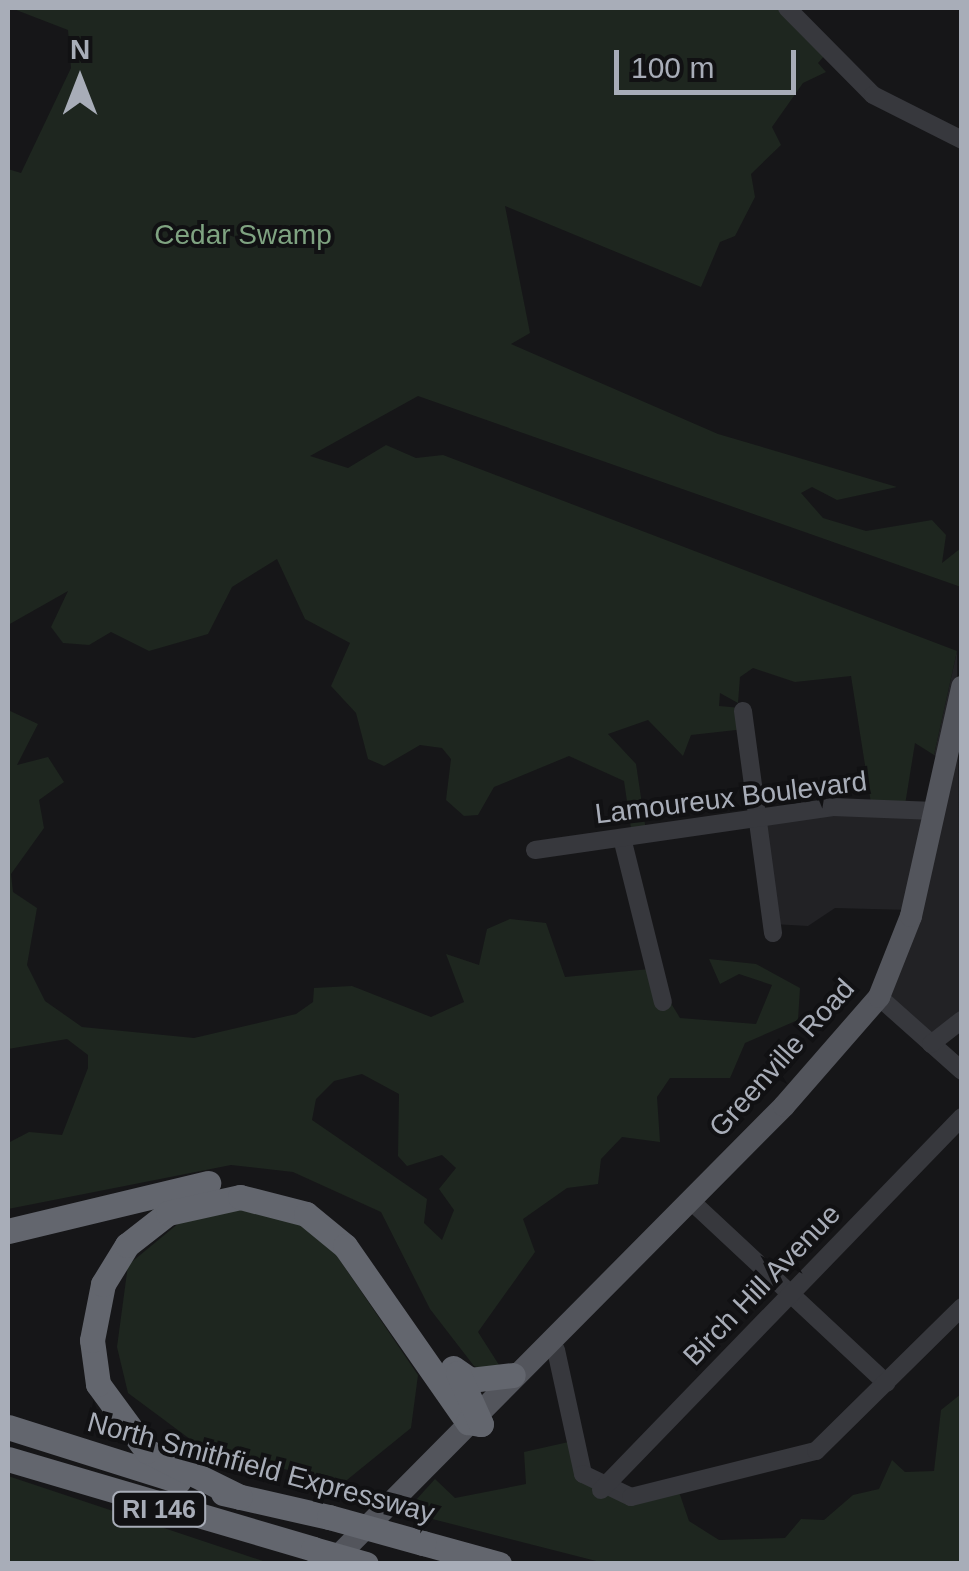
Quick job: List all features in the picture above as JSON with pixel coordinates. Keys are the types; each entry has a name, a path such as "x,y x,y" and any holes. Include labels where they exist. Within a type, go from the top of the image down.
{"highway":[{"path":"8,1231 216,1181 278,1186 344,1222 458,1373 467,1419"},
{"path":"240,1496 147,1451 98,1384 92,1340 103,1284 140,1232 184,1206 254,1198 326,1226 467,1419"},
{"path":"458,1373 479,1381 513,1375"},
{"name":"North Smithfield Expressway","path":"8,1428 240,1496 499,1564"},
{"name":"RI 146","path":"8,1461 322,1556 366,1564"}],"main road":[{"name":"Greenville Road","path":"322,1556 631,1261 879,997 911,916 961,695"},
{"name":"Greenville Road","path":"345,1564 467,1419 556,1350 631,1261"}],"street":[{"path":"787,8 873,95 962,140"},
{"path":"744,711 774,933"},
{"name":"Lamoureux Boulevard","path":"535,850 860,804 935,812"},
{"path":"622,838 663,1002"},
{"path":"879,997 962,1071"},
{"path":"930,1044 962,1020"},
{"name":"Birch Hill Avenue","path":"601,1490 962,1118"},
{"path":"691,1200 886,1383"},
{"path":"556,1350 579,1465 601,1490 631,1496 703,1484 816,1451 962,1306"}],"shaded area":[{"path":"957,651 961,1019 932,1043 885,1001 910,910 835,908 808,926 773,924 762,815 933,809 945,760 934,755"}],"green space":[{"name":"Cedar Swamp","path":"11,8 782,8 826,54 818,63 826,72 803,83 772,127 781,145 751,174 755,197 735,236 720,242 701,287 505,206 530,333 511,344 718,434 897,487 837,500 812,487 801,493 823,518 866,531 932,520 946,535 942,563 961,548 961,587 418,396 310,456 348,468 386,445 416,458 443,455 957,651 934,755 915,743 905,805 871,803 851,676 795,682 753,668 740,677 738,703 720,693 719,706 741,708 745,729 691,735 683,756 648,720 608,734 636,764 646,831 632,835 624,781 569,756 494,787 478,815 464,816 446,800 451,759 442,748 420,745 384,766 368,759 356,713 331,686 350,643 305,619 277,559 232,587 208,634 149,651 111,632 89,645 63,643 51,627 68,591 8,625 8,169 21,173 71,68 68,30"},
{"path":"8,710 38,724 17,765 48,757 64,782 39,800 44,828 11,874 13,892 37,908 27,965 45,1001 82,1027 194,1038 296,1014 313,1002 314,988 352,986 431,1017 464,1002 446,954 479,965 487,929 510,919 546,923 565,977 650,969 680,1018 756,1024 772,985 739,974 720,984 709,959 756,964 800,988 798,1020 745,1043 730,1078 670,1078 657,1097 660,1142 622,1137 601,1159 598,1184 567,1188 523,1219 535,1252 478,1332 508,1379 474,1366 430,1309 381,1212 293,1172 231,1165 8,1209 8,1143 29,1132 62,1135 88,1068 88,1055 67,1039 8,1049","holes":["362,1074 399,1094 398,1156 407,1166 442,1155 456,1168 439,1189 454,1210 442,1240 424,1223 427,1199 312,1120 316,1099 334,1081"]},
{"path":"208,1199 316,1225 418,1375 411,1428 342,1484 202,1448 128,1393 117,1347 128,1265"},
{"path":"961,1394 961,1563 604,1563 405,1512 435,1479 455,1498 526,1484 524,1452 573,1441 580,1463 611,1493 678,1489 689,1521 719,1540 785,1538 801,1519 824,1520 853,1495 879,1489 892,1460 905,1472 934,1471 941,1410"},
{"path":"8,1476 269,1563 8,1563"}]}
